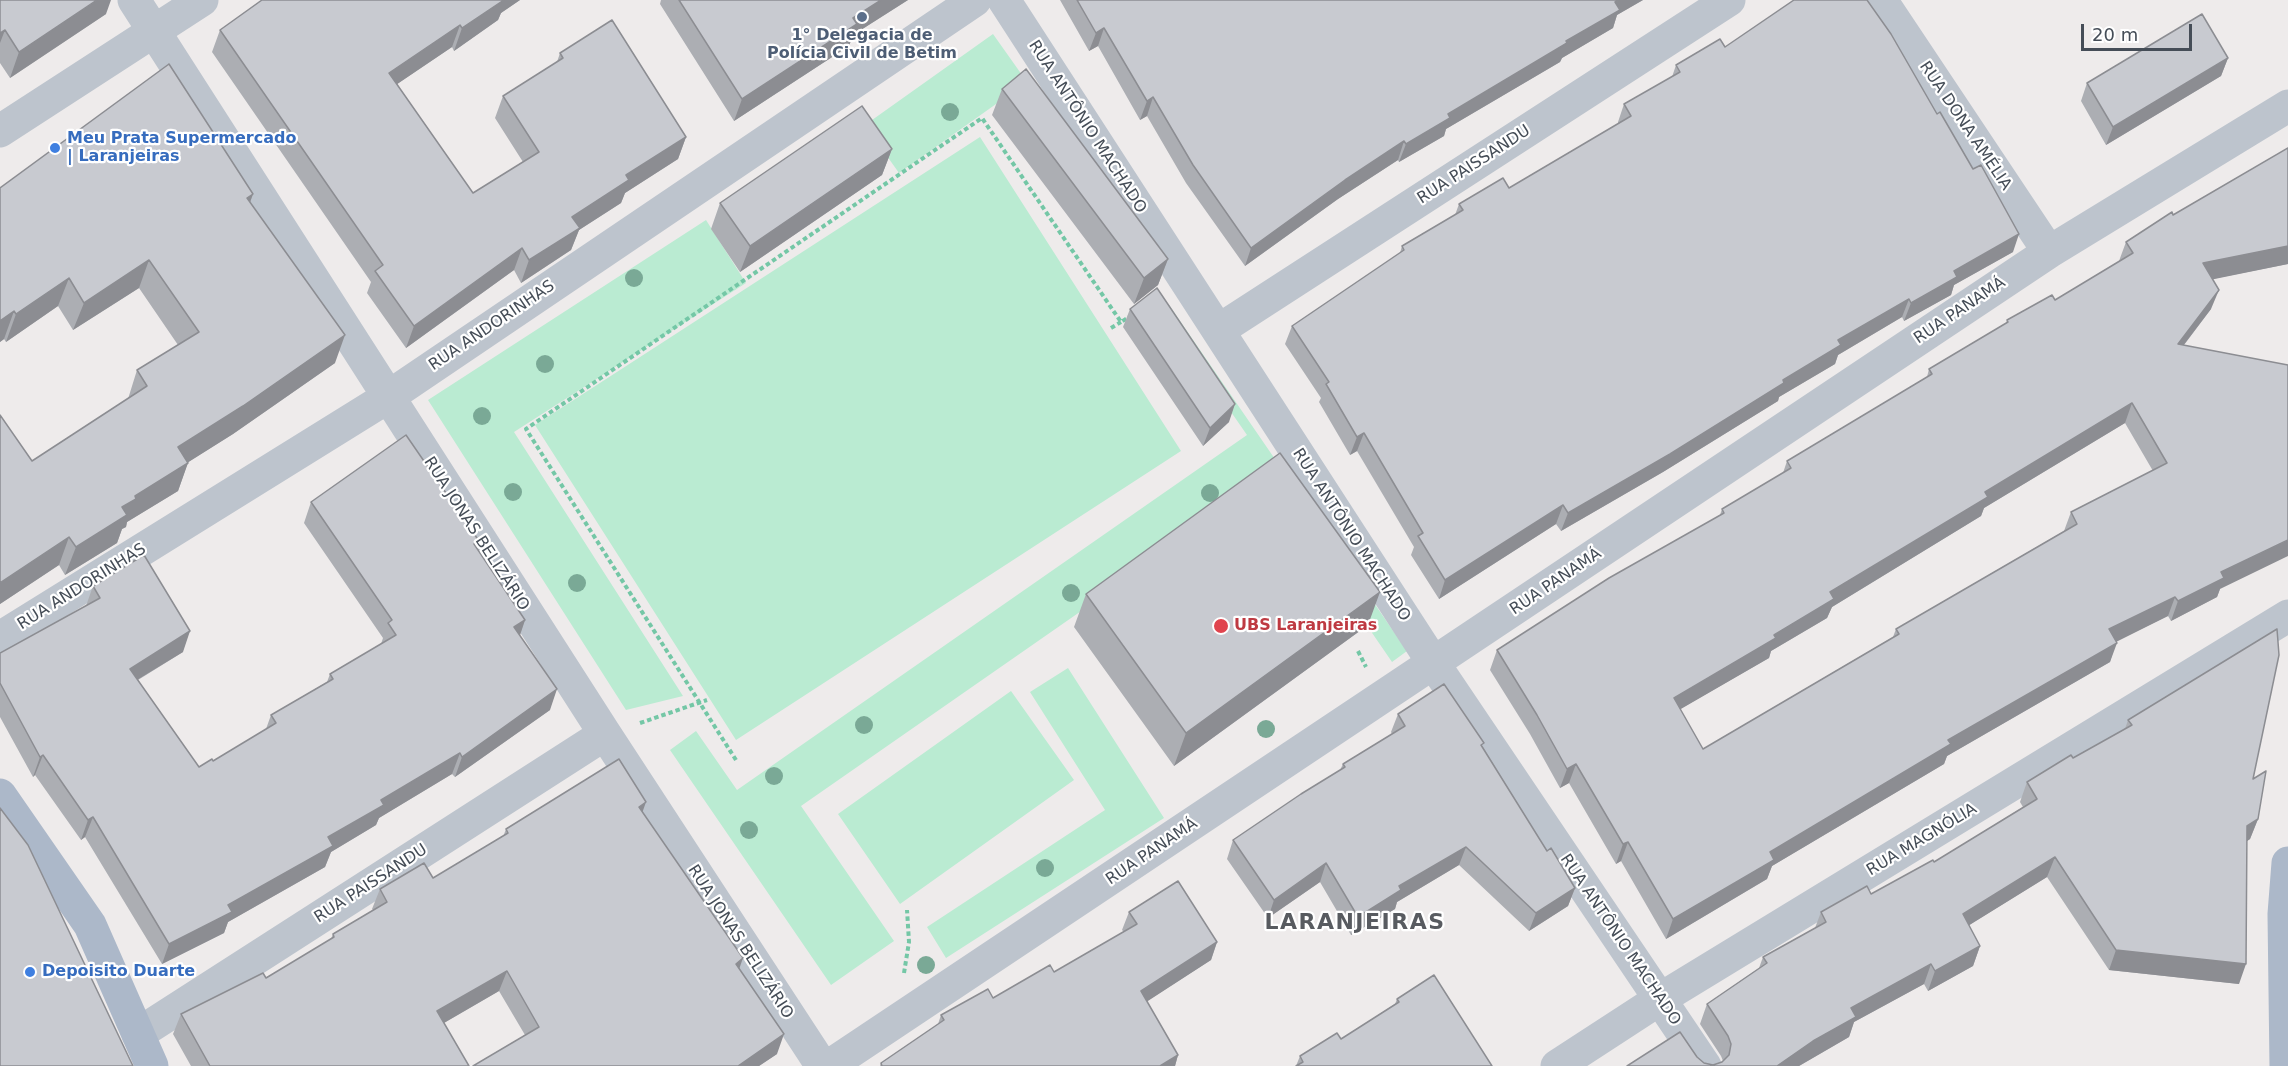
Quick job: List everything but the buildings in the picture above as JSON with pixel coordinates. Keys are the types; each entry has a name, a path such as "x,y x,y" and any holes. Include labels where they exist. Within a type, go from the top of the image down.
{"main road":[{"path":"0,795 90,925 153,1066"},
{"path":"2284,1065 2284,914 2288,863"}],"street":[{"name":"RUA JONAS BELIZÁRIO","path":"134,0 388,397 619,729 763,979 822,1066"},
{"path":"0,131 202,0"},
{"name":"RUA ANDORINHAS","path":"0,638 388,397 975,0"},
{"name":"RUA ANTÔNIO MACHADO","path":"1004,0 1434,664 1705,1066"},
{"name":"RUA PAISSANDU","path":"1219,330 1729,0"},
{"name":"RUA DONA AMÉLIA","path":"1881,0 2049,252"},
{"name":"RUA PANAMÁ","path":"829,1066 2049,252 2288,106"},
{"name":"RUA MAGNÓLIA","path":"1557,1066 1660,999 2288,616"},
{"name":"RUA PAISSANDU","path":"138,1034 619,729"}],"path":[{"path":"736,760 526,429 981,118 1121,322"},
{"path":"1111,327 1131,316"},
{"path":"619,729 707,700"},
{"path":"903,975 909,942 907,910"}],"green space":[{"path":"993,34 1027,82 899,173 865,125"},
{"path":"980,137 1181,451 736,740 535,425"},
{"path":"706,220 746,283 514,432 683,696 626,710 428,400"},
{"path":"1169,305 1407,651 1392,662 1268,481 801,806 894,941 831,985 670,750 696,731 737,790 1247,435 1161,311"},
{"path":"1068,668 1164,818 946,958 927,927 1105,810 1030,692"},
{"path":"1011,691 1074,780 900,904 838,814"}],"place":[{"name":"1° Delegacia de Polícia Civil de Betim","path":"862,17"},
{"name":"Meu Prata Supermercado | Laranjeiras","path":"55,148"},
{"name":"UBS Laranjeiras","path":"1221,626"},
{"name":"Depoisito Duarte","path":"30,972"}],"district":[{"name":"LARANJEIRAS","path":"1355,923"}]}
